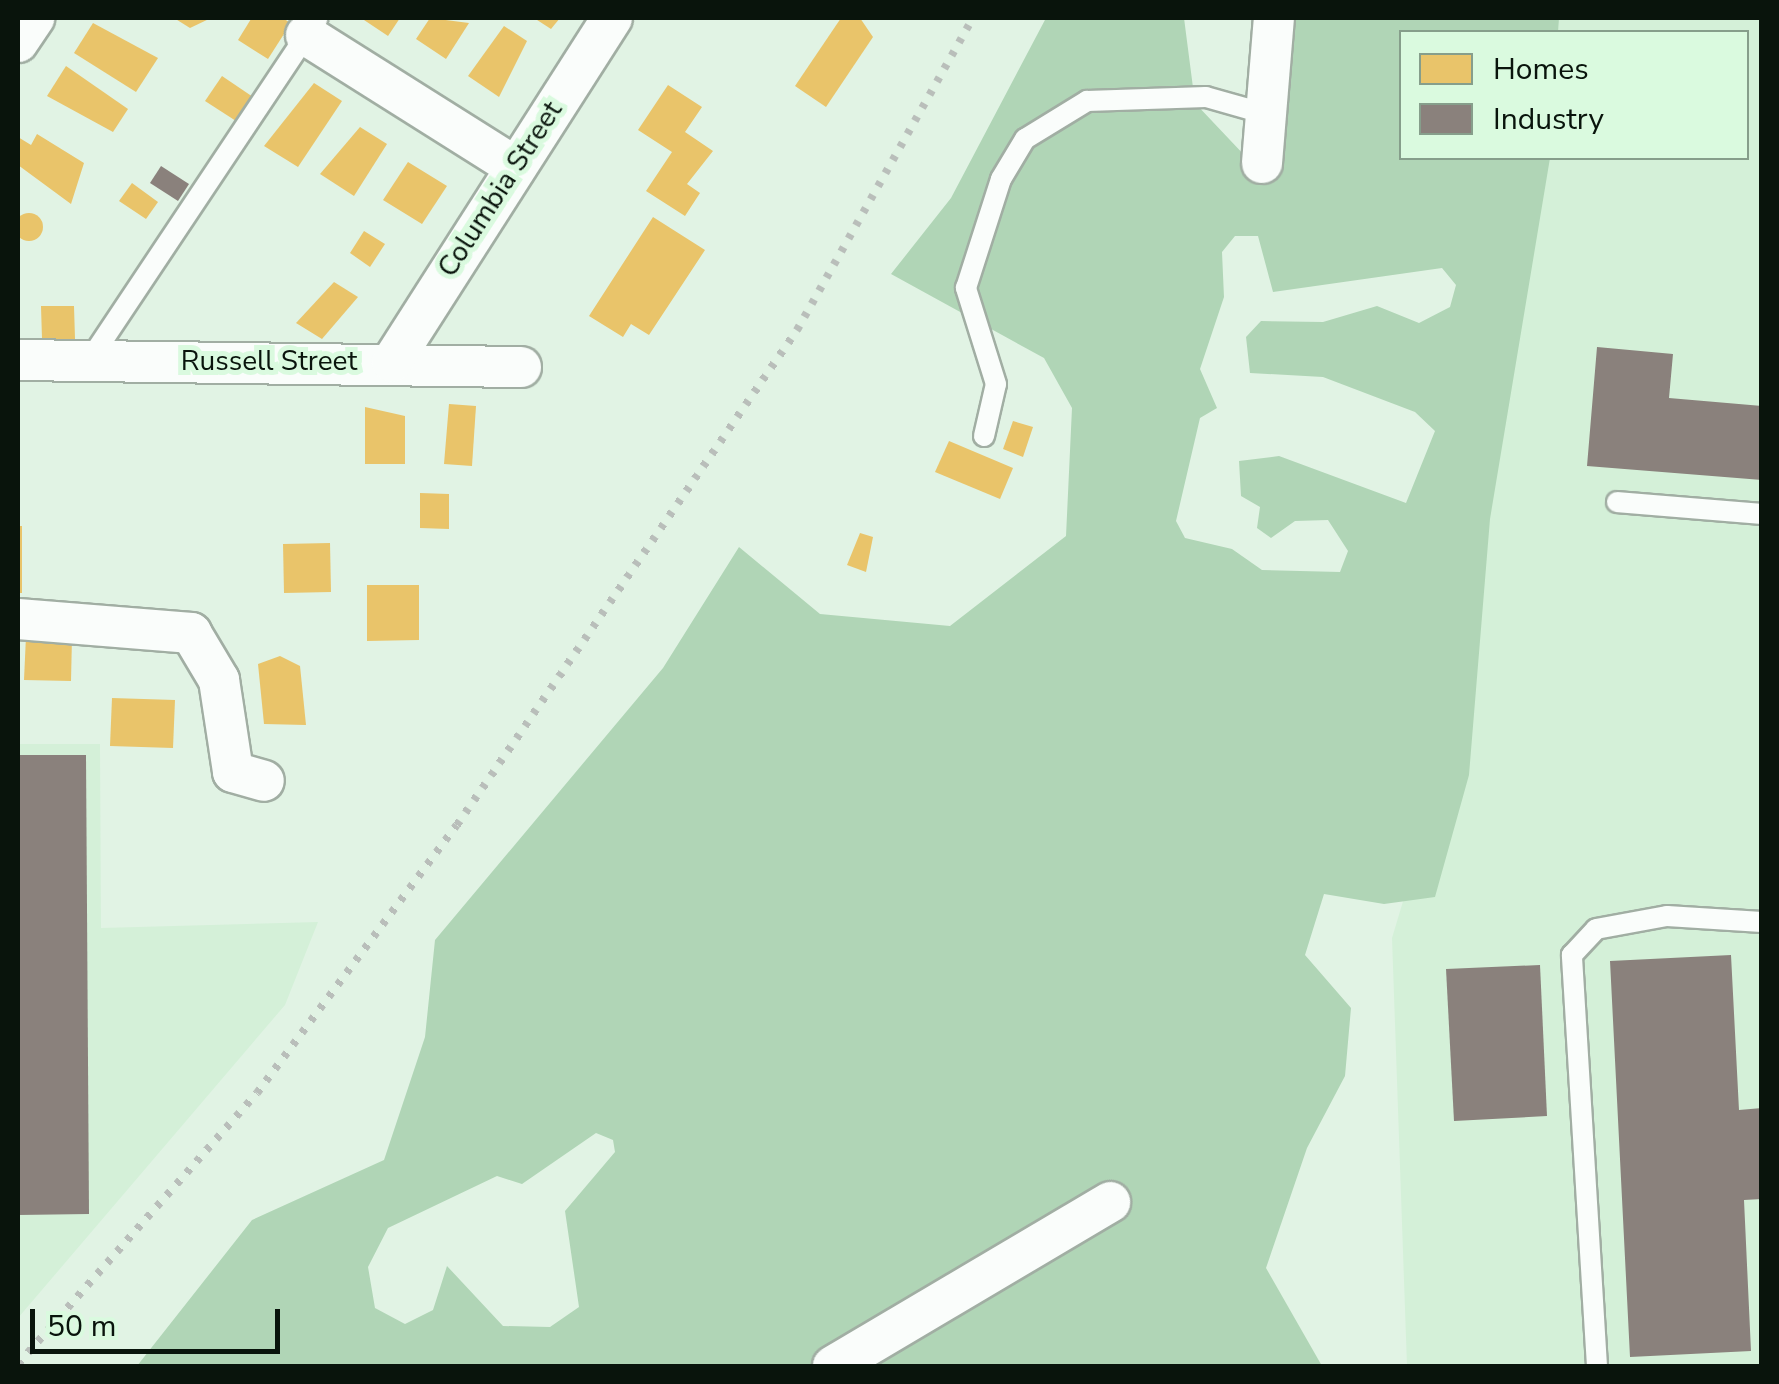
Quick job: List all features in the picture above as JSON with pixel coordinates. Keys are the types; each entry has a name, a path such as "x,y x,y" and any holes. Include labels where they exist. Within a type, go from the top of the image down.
{"street":[{"path":"18,42 34,18"},
{"path":"1262,163 1274,18"},
{"name":"Columbia Street","path":"392,362 605,20"},
{"path":"312,26 516,167"},
{"name":"Russell Street","path":"18,360 392,362 521,367"},
{"path":"18,619 191,634 219,680 233,772 264,781"},
{"path":"834,1366 1110,1202"}],"lane":[{"path":"89,360 312,26"},
{"path":"984,436 996,384 966,288 1001,179 1025,140 1087,100 1206,97 1266,114"},
{"path":"1617,502 1762,514"},
{"path":"1597,1366 1572,955 1596,929 1667,916 1762,922"}],"shaded area":[{"path":"1046,18 1184,18 1195,103 1264,176 1292,18 1559,18 1558,30 1399,30 1399,160 1550,160 1490,519 1469,775 1435,897 1384,904 1324,894 1305,955 1351,1008 1345,1076 1307,1148 1266,1268 1322,1366 137,1366 252,1220 384,1160 425,1037 435,940 663,668 739,547 820,614 950,626 1066,536 1072,408 1044,358 891,274 951,198","holes":["1235,236 1258,236 1273,292 1442,268 1456,285 1450,307 1419,323 1377,306 1323,322 1261,321 1246,337 1250,373 1323,377 1415,412 1435,431 1406,503 1279,456 1239,461 1241,496 1260,507 1257,528 1271,538 1295,521 1328,520 1348,551 1340,572 1262,570 1232,549 1185,538 1176,521 1200,418 1217,408 1200,369 1224,297 1222,252","596,1133 613,1140 615,1152 565,1211 579,1307 550,1327 503,1326 447,1266 433,1310 405,1324 375,1308 368,1267 388,1228 497,1176 522,1184"]},
{"path":"1532,18 1761,18 1761,1366 1407,1366 1392,938 1461,708 1518,160 1749,160 1749,30 1531,30"},
{"path":"18,744 100,744 101,928 318,922 285,1005 18,1318"}],"building: Homes":[{"path":"174,18 211,18 190,28"},
{"path":"282,18 291,23 268,59 238,40 251,19"},
{"path":"361,18 400,18 388,36"},
{"path":"430,18 469,23 446,59 416,39"},
{"path":"534,18 560,18 551,29"},
{"path":"841,18 860,18 873,37 826,107 795,86"},
{"path":"93,23 158,58 136,92 74,53"},
{"path":"504,26 527,41 499,97 468,76"},
{"path":"66,66 128,109 113,132 47,96"},
{"path":"222,76 253,97 236,121 205,101"},
{"path":"314,83 342,101 298,167 264,146"},
{"path":"668,85 702,107 685,132 713,151 687,184 700,193 685,216 646,191 672,152 638,130"},
{"path":"360,127 387,144 354,196 320,174"},
{"path":"37,134 84,163 71,204 18,165 18,137 31,145"},
{"path":"408,162 447,186 422,224 383,200"},
{"path":"132,183 158,202 146,219 119,201"},
{"path":"29,213 39,217 43,227 39,237 29,241 19,237 15,227 19,217"},
{"path":"653,217 705,250 649,335 631,324 623,337 589,316"},
{"path":"364,231 385,244 370,267 350,253"},
{"path":"334,282 358,297 322,339 296,323"},
{"path":"41,306 74,306 75,339 42,339"},
{"path":"449,404 476,406 472,466 444,464"},
{"path":"365,407 405,416 405,464 365,464"},
{"path":"1013,421 1033,427 1023,457 1003,449"},
{"path":"949,441 1013,468 1000,499 935,472"},
{"path":"420,493 449,494 449,529 420,528"},
{"path":"18,526 22,526 22,593 18,593"},
{"path":"860,533 873,537 866,572 847,565"},
{"path":"330,543 331,592 284,593 283,544"},
{"path":"367,585 419,585 419,640 367,641"},
{"path":"26,636 72,637 71,681 24,680"},
{"path":"280,656 300,666 306,725 264,724 258,664"},
{"path":"112,698 175,700 173,748 110,746"}],"building: Industry":[{"path":"161,166 189,184 178,201 150,183"},
{"path":"1597,347 1673,354 1669,398 1762,406 1762,480 1587,466"},
{"path":"18,755 86,755 89,1214 18,1215"},
{"path":"1731,955 1739,1110 1762,1108 1762,1199 1744,1200 1751,1351 1630,1357 1610,961"},
{"path":"1540,965 1547,1116 1454,1121 1446,969"}],"railway":[{"path":"18,1364 257,1093 457,825 797,330 973,18"}]}
